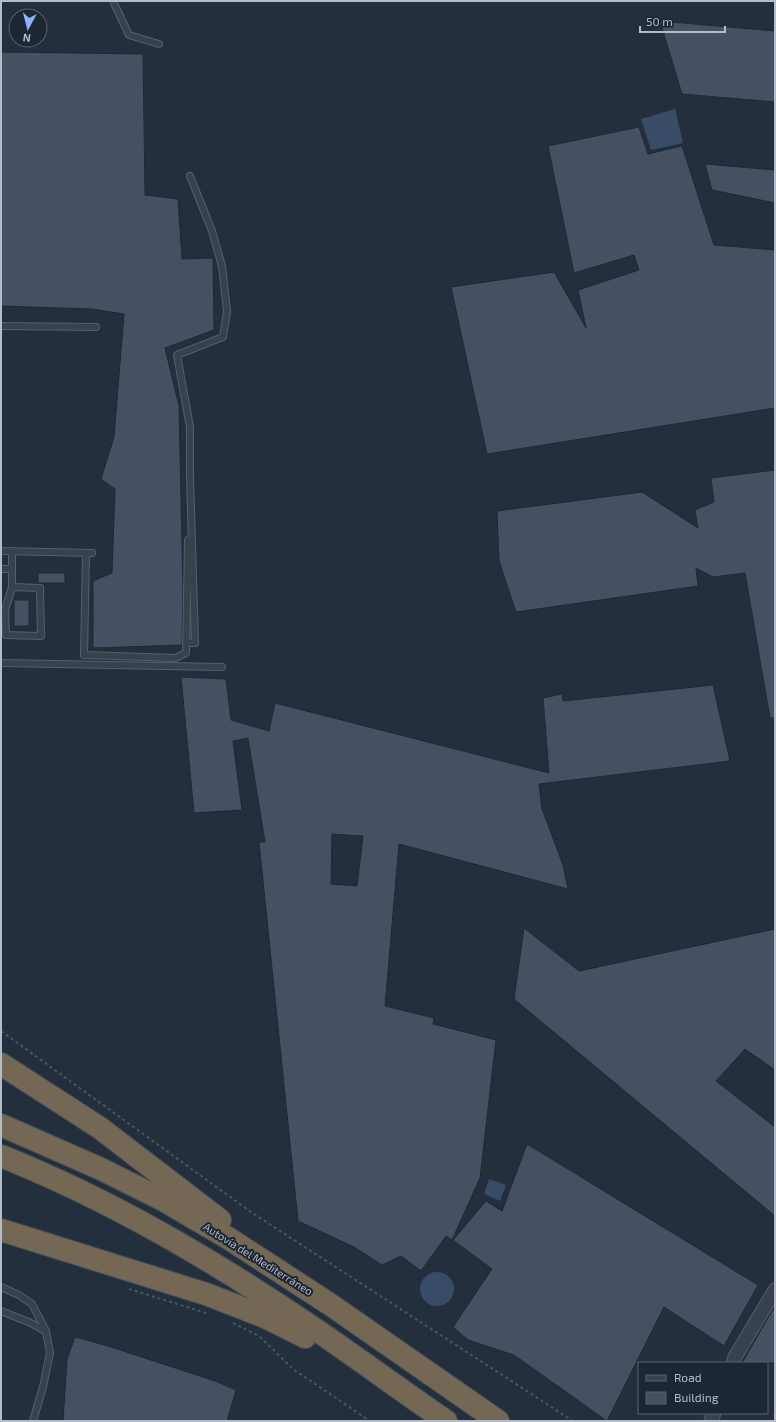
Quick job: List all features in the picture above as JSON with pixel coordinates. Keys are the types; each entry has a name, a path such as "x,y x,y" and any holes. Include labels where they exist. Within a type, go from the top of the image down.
{"highway":[{"path":"1,1064 100,1128 331,1305"},
{"name":"Autovía del Mediterráneo","path":"1,1125 101,1169 163,1200 228,1238 331,1305 498,1421"},
{"path":"1,1156 89,1195 149,1226 206,1259 314,1329 443,1419"},
{"path":"1,1230 206,1294 265,1318 312,1340 443,1419"}],"street":[{"path":"733,1362 775,1290"}],"lane":[{"path":"113,1 129,35 159,44"},
{"path":"189,643 195,643 190,427 177,355 223,337 227,311 222,266 212,231 190,176"},
{"path":"1,326 96,327"},
{"path":"1,551 89,553 84,655 175,658 186,653 188,540 192,537"},
{"path":"12,551 12,587 3,610 6,635 41,636 40,588 12,587"},
{"path":"1,569 12,569"},
{"path":"1,663 222,668"},
{"path":"1,1287 19,1295 32,1304 46,1331 50,1353 43,1386 33,1421"},
{"path":"1,1311 31,1323 46,1331"}],"path":[{"path":"1,1031 251,1212 573,1421"},
{"path":"126,1288 209,1314"},
{"path":"231,1322 259,1336 292,1369 370,1421"}],"water":[{"path":"675,109 683,143 651,150 641,119"},
{"path":"489,1179 506,1185 500,1201 484,1194"},
{"path":"440,1272 449,1277 453,1282 453,1296 449,1301 444,1305 434,1306 430,1305 421,1296 420,1286 421,1282 430,1273"}],"building":[{"path":"660,21 775,31 775,102 682,94"},
{"path":"1,52 143,54 145,195 178,199 182,259 213,258 214,330 165,348 179,406 183,591 182,645 93,648 93,581 112,573 115,489 101,479 114,437 124,314 92,309 1,306"},
{"path":"639,127 648,154 682,146 714,245 775,250 775,408 487,454 451,287 554,272 586,328 578,290 639,270 634,255 574,273 548,146"},
{"path":"705,164 775,170 775,203 712,190"},
{"path":"775,470 775,718 770,718 745,573 713,577 696,568 698,586 516,612 499,561 497,511 642,492 698,528 695,510 714,502 711,478"},
{"path":"38,573 65,573 65,583 38,583"},
{"path":"14,600 29,600 29,626 14,626"},
{"path":"181,677 226,679 231,720 269,731 275,703 549,773 543,698 562,694 563,701 713,685 730,761 539,784 542,809 563,865 568,889 399,844 385,1006 434,1018 433,1024 496,1040 480,1178 452,1240 446,1236 421,1271 401,1256 382,1265 354,1247 298,1221 259,842 265,842 248,738 233,741 242,810 194,813","holes":["332,834 363,836 357,886 331,884"]},
{"path":"524,928 579,971 775,929 775,1070 745,1049 716,1081 775,1127 775,1216 514,999"},
{"path":"527,1144 758,1285 724,1346 664,1307 607,1421 514,1355 468,1340 453,1327 492,1269 453,1240 486,1201 502,1211"},
{"path":"775,1306 775,1363 743,1362"},
{"path":"75,1337 108,1346 215,1381 236,1390 227,1421 63,1421 67,1359"}]}
